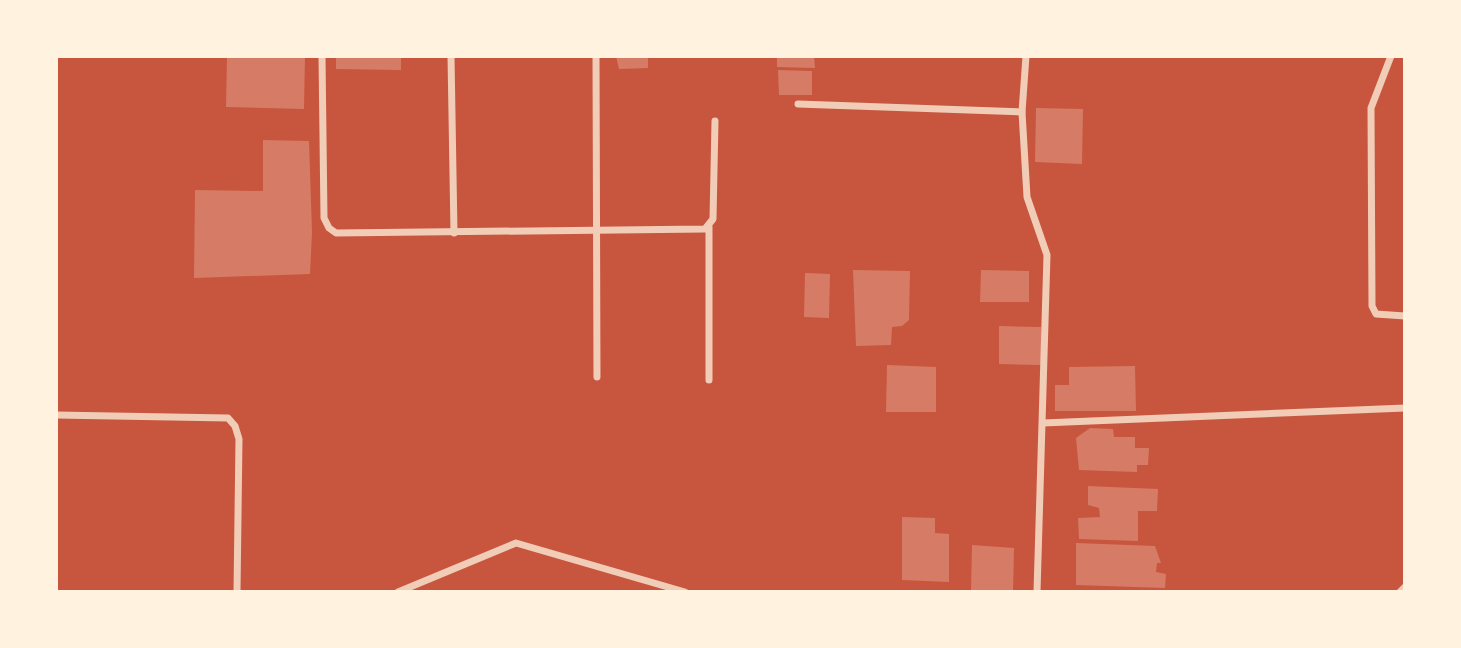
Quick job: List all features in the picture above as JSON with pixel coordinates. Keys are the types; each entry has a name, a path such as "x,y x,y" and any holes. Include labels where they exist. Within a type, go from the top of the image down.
{"street":[{"path":"322,56 323,204 329,228 350,234 696,230 709,227"},
{"path":"451,56 454,233"},
{"path":"596,56 597,377"},
{"path":"1026,56 1022,112 1027,197 1047,255 1037,592"},
{"path":"1391,56 1371,108 1372,306 1376,314 1405,316"},
{"path":"798,104 1022,112"},
{"path":"709,380 709,227 713,219 715,121"},
{"path":"1042,423 1405,408"},
{"path":"56,415 228,418 235,426 239,439 237,592"},
{"path":"398,592 516,543 685,592"},
{"path":"1400,592 1405,587"}],"building":[{"path":"227,56 305,56 304,109 226,107"},
{"path":"336,56 401,56 401,70 336,69"},
{"path":"616,56 648,56 648,68 619,69"},
{"path":"777,56 814,56 815,68 777,67"},
{"path":"778,70 812,71 812,95 779,95"},
{"path":"1036,108 1083,109 1082,164 1035,162"},
{"path":"263,140 309,141 312,232 310,274 194,278 195,190 263,191"},
{"path":"853,270 910,271 909,320 902,326 892,327 891,345 856,346"},
{"path":"981,270 1029,271 1029,302 980,302"},
{"path":"805,273 830,274 829,318 804,317"},
{"path":"999,326 1041,327 1041,365 999,364"},
{"path":"887,365 936,367 936,412 886,412"},
{"path":"1135,366 1136,411 1055,411 1055,385 1069,385 1069,367"},
{"path":"1090,428 1113,429 1114,437 1135,437 1135,448 1149,448 1148,465 1137,465 1137,472 1079,470 1076,438"},
{"path":"1088,486 1158,489 1157,511 1138,511 1138,541 1079,539 1078,518 1100,517 1099,508 1088,505"},
{"path":"902,517 935,518 935,533 949,534 949,582 902,580"},
{"path":"1076,543 1155,546 1161,563 1157,563 1156,572 1166,574 1165,588 1076,585"},
{"path":"972,545 1014,548 1013,592 971,592"}]}
